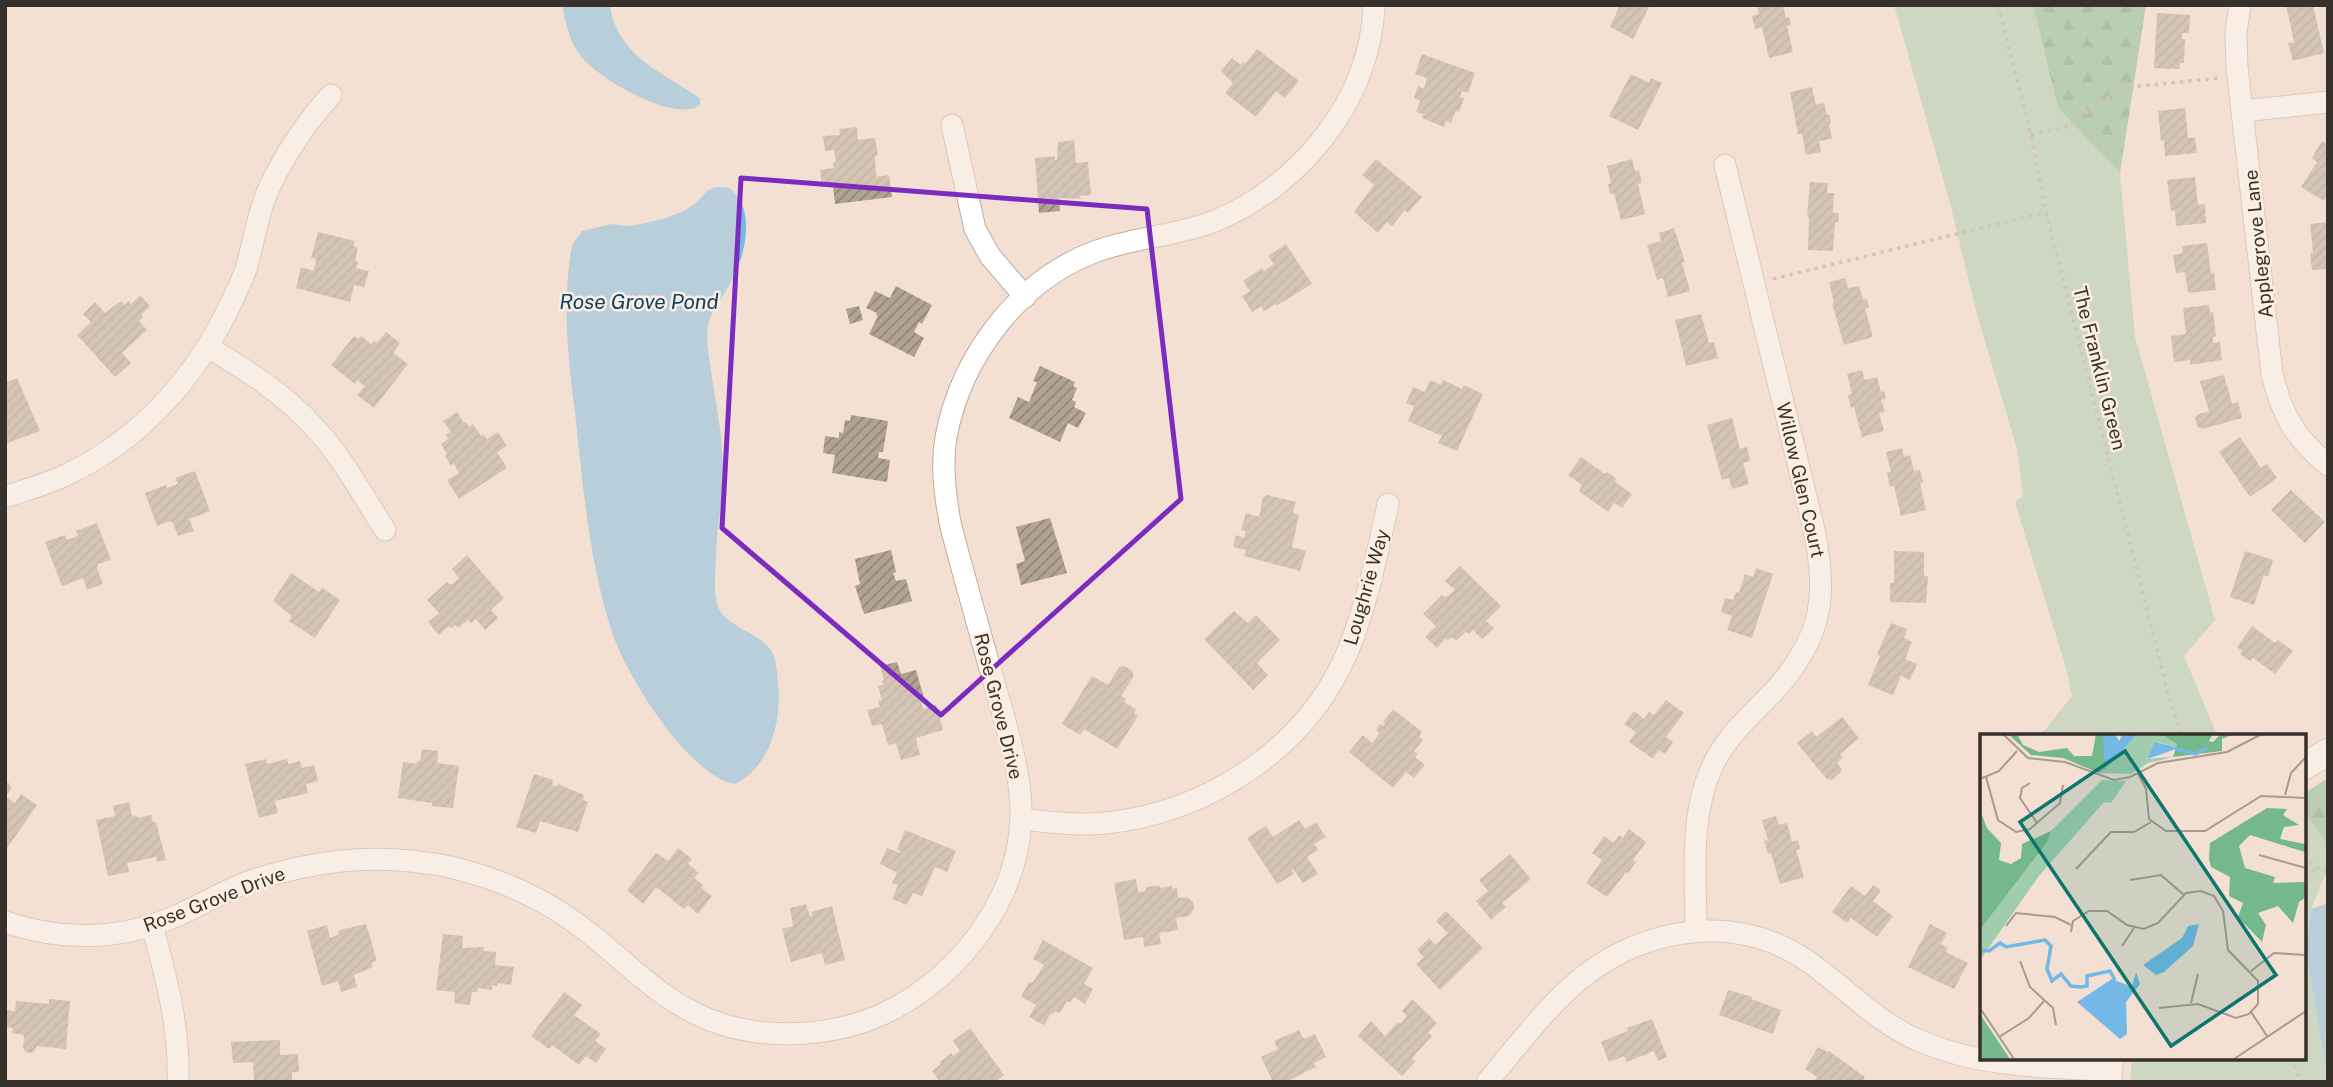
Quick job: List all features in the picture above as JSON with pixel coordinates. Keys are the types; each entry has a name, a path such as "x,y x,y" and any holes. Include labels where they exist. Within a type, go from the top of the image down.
{"street":[{"name":"Rose Grove Drive","path":"5,922 45,933 91,937 118,934 152,925 245,883 300,867 354,859 411,861 489,878 552,907 587,931 655,990 715,1022 766,1033 815,1032 865,1021 884,1013 925,988 960,959 991,916 1003,890 1018,841 1021,819 1017,770 950,527 945,495 946,439 951,415 968,369 998,324 1025,297 1054,274 1097,251 1165,236 1215,221 1256,200 1293,172 1322,140 1348,101 1364,59 1374,5"},
{"name":"Applegrove Lane","path":"2240,5 2236,32 2239,76 2272,374 2287,421 2302,441 2328,465"},
{"path":"5,497 68,474 125,440 174,392 208,347 246,270 254,233 269,189 292,146 331,95"},
{"path":"2243,111 2328,102"},
{"path":"952,125 975,229 990,256 1025,297"},
{"name":"Willow Glen Court","path":"1696,931 1697,821 1702,792 1712,766 1726,742 1743,720 1793,668 1816,621 1822,595 1821,560 1814,525 1725,166"},
{"path":"208,347 257,378 315,428 385,530"},
{"name":"Loughrie Way","path":"1021,819 1084,824 1150,815 1203,797 1250,770 1272,752 1314,709 1336,676 1347,653 1363,609 1388,504"},
{"path":"2305,766 2328,752"},
{"path":"152,925 171,1000 178,1047 178,1082"},
{"path":"1486,1082 1562,997 1608,959 1638,945 1696,931 1756,937 1780,946 1804,959 1855,1001 1897,1030 1956,1055 1994,1063 2108,1070"}],"path":[{"name":"The Franklin Green","path":"1998,5 2031,135 2046,212 2168,693 2182,734"},
{"path":"2031,135 2065,127 2115,93 2140,86 2239,76"},
{"path":"1754,284 2046,212"},
{"path":"2305,808 2328,789"},
{"path":"2305,859 2328,872"},
{"path":"2305,873 2320,870"},
{"path":"2293,1059 2299,1082"}],"highlighted area":[{"path":"741,178 1147,209 1181,499 941,715 722,528"}],"green space":[{"path":"1894,5 2033,5 2058,108 2120,173 2135,337 2215,620 2184,656 2217,734 2039,734 2045,730 2072,696 2067,671 2015,502 2023,496 2017,449 1978,318 1950,203"},
{"path":"2033,5 2146,5 2120,173 2058,108"},
{"path":"2328,778 2328,846 2305,813 2305,793"},
{"path":"2305,813 2328,846 2328,868 2311,909 2306,952 2328,1082 2130,1082 2132,1059 2305,1059"}],"water":[{"path":"562,5 610,5 621,37 631,50 657,71 700,98 700,105 688,109 656,104 603,76 577,51 568,32"},
{"name":"Rose Grove Pond","path":"717,187 730,188 738,198 744,210 746,228 739,266 712,314 707,331 723,464 716,597 724,616 767,645 772,652 779,697 772,741 757,766 735,784 717,777 679,744 630,672 612,632 588,523 567,327 570,255 573,244 582,231 612,224 626,226 663,219 684,211 708,190"},
{"path":"2328,903 2328,1081 2306,952 2311,909"}],"building":[{"path":"1620,5 1650,5 1633,39 1610,27"},
{"path":"1757,5 1783,5 1791,25 1787,26 1793,52 1769,58 1762,27 1755,29 1752,16 1759,14"},
{"path":"2286,5 2313,5 2324,53 2293,61 2288,43 2294,42"},
{"path":"2157,13 2190,15 2189,33 2182,33 2182,39 2185,39 2184,63 2180,63 2179,69 2154,68"},
{"path":"1257,49 1299,81 1285,98 1276,91 1256,117 1225,93 1233,83 1221,71 1232,58 1241,65 1243,62 1245,64"},
{"path":"1422,54 1475,73 1468,93 1462,91 1460,97 1464,98 1459,112 1456,111 1451,123 1446,121 1444,127 1422,118 1423,114 1416,112 1420,101 1414,98 1418,86 1424,89 1427,78 1415,74"},
{"path":"1631,74 1649,83 1651,78 1662,83 1638,130 1609,116"},
{"path":"1812,87 1816,105 1824,103 1827,115 1830,115 1832,139 1819,141 1821,152 1806,155 1802,134 1798,134 1790,92"},
{"path":"2185,108 2188,138 2195,138 2197,153 2165,156 2158,111"},
{"path":"857,127 858,140 875,138 878,155 875,156 876,177 889,175 892,197 835,204 833,186 822,187 820,170 834,168 833,163 836,162 834,150 825,151 823,136 840,135 839,129"},
{"path":"1074,140 1076,163 1088,162 1091,195 1080,196 1081,199 1059,198 1060,211 1039,213 1035,158 1055,156 1057,160 1058,142"},
{"path":"2322,141 2328,145 2328,194 2324,201 2301,187 2317,162 2312,158"},
{"path":"1376,159 1422,197 1408,213 1405,210 1392,226 1387,222 1378,233 1354,212 1374,185 1362,175"},
{"path":"1632,159 1635,171 1639,170 1642,183 1638,184 1645,214 1621,220 1614,193 1610,194 1608,184 1611,183 1607,166"},
{"path":"2195,177 2198,205 2205,204 2206,223 2176,226 2167,180"},
{"path":"1810,182 1828,183 1827,193 1834,193 1833,213 1839,213 1838,222 1835,222 1833,251 1808,250"},
{"path":"2328,222 2328,269 2312,270 2310,224"},
{"path":"1674,228 1685,262 1682,263 1690,291 1668,297 1663,278 1657,280 1647,245 1661,241 1659,233"},
{"path":"318,232 355,241 353,246 358,248 356,268 369,271 364,287 354,285 350,302 296,288 301,267 313,271 316,262 315,258 311,258"},
{"path":"2207,243 2216,290 2188,293 2185,272 2176,273 2173,255 2183,253 2182,246"},
{"path":"1286,244 1312,284 1276,306 1275,304 1264,311 1261,306 1252,312 1242,296 1250,291 1243,281 1262,268 1264,271 1274,264 1268,256"},
{"path":"1845,278 1848,288 1859,286 1863,300 1867,299 1869,307 1865,308 1873,337 1844,345 1829,282"},
{"path":"896,286 932,305 922,324 919,322 914,332 924,338 914,357 869,334 878,316 866,308 875,291 890,298"},
{"path":"140,295 150,306 139,321 147,330 122,353 131,363 115,377 77,335 91,322 83,314 95,302 105,313 121,301 125,305 129,301 131,304"},
{"path":"2209,305 2210,313 2213,312 2216,336 2213,337 2213,343 2220,342 2222,360 2190,365 2190,360 2174,362 2171,336 2186,334 2183,308"},
{"path":"859,306 863,320 850,324 846,309"},
{"path":"1701,314 1709,343 1714,342 1718,358 1686,366 1675,320"},
{"path":"386,332 400,343 393,353 408,364 374,408 357,395 365,386 357,380 355,384 331,365 354,336 358,339 361,336 371,344 374,341 377,343"},
{"path":"1040,366 1075,382 1073,386 1077,388 1072,400 1076,402 1074,407 1086,413 1078,428 1068,423 1060,442 1009,418 1018,397 1029,402 1037,382 1033,381"},
{"path":"1862,370 1865,380 1877,377 1886,399 1881,400 1885,412 1879,413 1884,431 1862,437 1854,407 1851,408 1848,395 1852,394 1847,374"},
{"path":"2224,375 2232,404 2238,402 2242,418 2202,429 2198,427 2195,418 2209,411 2200,381"},
{"path":"17,378 40,431 7,443 5,383"},
{"path":"1430,380 1441,385 1443,380 1462,389 1464,385 1483,394 1457,451 1438,443 1442,436 1408,421 1414,406 1406,403 1413,387 1425,392"},
{"path":"457,412 464,423 469,427 473,424 481,436 483,434 487,439 498,432 507,446 497,452 507,468 459,499 447,480 459,473 454,464 451,466 441,444 448,439 446,435 451,432 443,421"},
{"path":"851,415 888,421 883,452 879,452 878,458 890,460 887,482 832,473 835,455 823,453 825,436 839,438 839,432 843,433 845,420 850,421"},
{"path":"1732,418 1740,449 1747,447 1750,461 1743,463 1749,484 1732,489 1729,478 1722,480 1707,425"},
{"path":"2240,437 2261,468 2267,464 2277,478 2250,497 2219,452"},
{"path":"1902,448 1904,457 1910,455 1914,471 1920,470 1926,510 1901,516 1894,486 1890,487 1887,473 1891,472 1886,452"},
{"path":"1581,457 1617,479 1615,482 1632,494 1622,508 1614,503 1608,512 1579,491 1582,485 1568,475"},
{"path":"195,471 210,511 189,519 194,531 178,536 170,521 157,526 145,493 166,485 167,488 178,484 175,478"},
{"path":"2291,490 2325,522 2305,543 2271,510"},
{"path":"1267,495 1296,502 1293,513 1299,515 1292,547 1306,551 1300,571 1244,556 1246,550 1233,547 1236,535 1244,538 1246,531 1241,530 1246,513 1259,517 1263,497"},
{"path":"1050,518 1067,573 1021,585 1016,564 1025,561 1016,527"},
{"path":"97,523 111,560 98,564 103,584 87,590 83,578 62,586 45,542 65,535 67,540 78,536 76,531"},
{"path":"891,550 896,581 906,579 912,601 864,614 855,586 860,584 855,559"},
{"path":"1894,551 1924,552 1924,576 1928,576 1926,603 1890,602 1890,583 1894,583"},
{"path":"2245,551 2273,560 2268,577 2264,575 2254,605 2230,597"},
{"path":"467,555 504,598 491,610 498,618 485,630 476,619 471,623 468,620 458,628 455,625 451,628 449,626 439,635 428,622 439,613 427,600 447,582 453,584 459,578 452,569"},
{"path":"1460,566 1501,606 1486,621 1494,628 1482,639 1473,630 1469,634 1466,632 1456,641 1452,637 1448,640 1446,638 1437,648 1425,637 1436,626 1423,614 1442,595 1448,596 1455,590 1445,581"},
{"path":"1756,568 1773,574 1752,638 1727,630 1732,616 1721,612 1725,598 1733,600 1736,592 1739,593 1745,574 1753,577"},
{"path":"291,573 319,592 322,588 340,600 315,638 289,621 292,616 273,601"},
{"path":"1234,611 1248,623 1256,615 1280,640 1257,663 1268,675 1253,690 1204,639"},
{"path":"1891,623 1907,629 1904,638 1912,642 1905,659 1917,664 1910,680 1901,676 1893,695 1868,685 1880,656 1877,654"},
{"path":"2252,626 2275,643 2278,640 2293,651 2275,674 2253,658 2250,661 2240,654 2242,651 2237,647"},
{"path":"897,662 901,674 916,670 924,698 921,700 923,709 936,705 943,730 916,738 920,755 901,760 896,743 888,745 882,724 872,726 867,710 880,707 878,701 882,700 878,686 883,685 884,680 880,666"},
{"path":"1125,666 1134,676 1121,696 1126,699 1124,702 1136,709 1134,714 1138,716 1117,749 1084,729 1080,735 1062,724 1092,676 1108,685 1119,667"},
{"path":"1666,700 1684,713 1666,737 1673,742 1665,754 1659,750 1653,759 1629,742 1636,732 1624,724 1634,711 1644,719 1649,712 1654,715"},
{"path":"1393,709 1422,732 1419,736 1423,740 1414,751 1418,754 1415,757 1425,765 1414,778 1406,772 1393,788 1349,752 1363,735 1372,743 1378,736 1379,732 1376,730 1380,724 1385,724 1383,722"},
{"path":"1842,717 1859,738 1840,754 1843,757 1837,763 1842,769 1841,772 1832,780 1827,779 1797,743 1812,731 1816,737"},
{"path":"422,749 438,751 437,763 459,766 453,808 398,798 403,762 417,764"},
{"path":"266,759 267,764 287,759 288,764 300,761 302,768 314,765 318,781 306,784 308,793 275,801 278,813 259,818 245,764"},
{"path":"534,774 553,780 552,785 557,787 558,784 584,795 583,800 588,802 578,832 540,821 536,833 516,827"},
{"path":"5,781 10,784 11,789 6,797 15,803 21,794 37,805 5,851"},
{"path":"129,802 132,816 137,815 137,818 151,815 153,822 156,822 166,860 157,862 156,857 127,863 129,872 108,876 96,820 115,816 113,806"},
{"path":"1776,816 1779,825 1787,823 1792,842 1798,840 1800,849 1796,850 1804,877 1780,884 1771,853 1768,854 1764,841 1768,840 1762,820"},
{"path":"1299,820 1305,829 1316,822 1326,837 1314,844 1318,850 1307,857 1318,874 1303,883 1293,869 1291,870 1294,874 1277,884 1247,838 1266,826 1273,837"},
{"path":"1629,829 1646,842 1633,860 1636,862 1607,897 1586,883 1602,860 1592,853 1604,836 1614,843 1619,835 1623,838"},
{"path":"905,830 956,851 947,872 935,867 922,896 913,893 907,905 892,899 898,885 892,883 897,873 880,864 887,848 900,853 897,850"},
{"path":"678,848 692,859 688,864 699,873 694,878 703,885 701,888 712,896 698,914 688,905 684,909 656,887 643,904 627,890 656,853 668,861"},
{"path":"1510,854 1531,879 1502,903 1506,907 1491,920 1476,901 1488,891 1479,880"},
{"path":"1136,879 1138,892 1146,891 1146,887 1172,886 1172,889 1177,888 1178,898 1187,897 1193,902 1194,909 1189,916 1176,918 1178,930 1159,933 1161,944 1144,947 1143,937 1124,940 1114,883"},
{"path":"1873,885 1881,890 1873,901 1893,916 1877,937 1851,918 1847,923 1832,912 1851,886 1865,896"},
{"path":"806,904 810,916 813,916 811,912 832,906 845,960 825,965 822,953 791,962 782,929 793,926 790,908"},
{"path":"1446,911 1483,948 1440,990 1416,964 1424,957 1417,950 1429,938 1435,945 1448,933 1436,921"},
{"path":"366,924 377,961 371,963 373,967 354,975 357,987 341,992 338,981 322,986 307,931 327,925 330,938 338,935 340,930"},
{"path":"1930,924 1947,933 1941,944 1948,948 1946,952 1968,963 1954,989 1908,967"},
{"path":"443,934 463,936 462,948 484,947 483,951 496,952 495,965 514,967 511,985 497,983 497,986 492,985 492,990 478,988 477,992 472,992 470,1005 454,1003 455,992 436,990"},
{"path":"1043,940 1093,968 1084,984 1093,989 1085,1004 1074,997 1070,1003 1067,1001 1060,1013 1051,1013 1044,1025 1029,1017 1036,1005 1021,997 1029,982 1032,983 1044,965 1033,959"},
{"path":"1728,990 1781,1010 1773,1034 1719,1015"},
{"path":"564,992 582,1005 574,1015 601,1034 595,1041 606,1049 596,1063 586,1056 579,1065 552,1045 549,1049 531,1036"},
{"path":"49,999 70,1001 66,1049 37,1046 33,1053 26,1052 23,1048 24,1035 12,1033 13,1028 5,1027 5,1010 15,1011 16,1001 49,1004"},
{"path":"1412,999 1437,1023 1428,1033 1432,1036 1412,1058 1415,1062 1402,1076 1358,1036 1371,1021 1385,1036 1407,1016 1402,1011"},
{"path":"1652,1019 1667,1057 1658,1061 1654,1051 1627,1062 1624,1056 1609,1062 1601,1042"},
{"path":"970,1028 1004,1075 995,1082 940,1082 932,1071 951,1053 953,1056 960,1051 953,1041"},
{"path":"1299,1030 1304,1039 1315,1034 1326,1057 1314,1063 1316,1067 1290,1080 1273,1082 1261,1057 1278,1049 1274,1041"},
{"path":"280,1040 280,1055 298,1054 299,1072 292,1072 292,1082 254,1082 253,1062 233,1063 231,1042"},
{"path":"1818,1047 1829,1051 1865,1077 1862,1082 1814,1082 1817,1077 1805,1069"}]}
